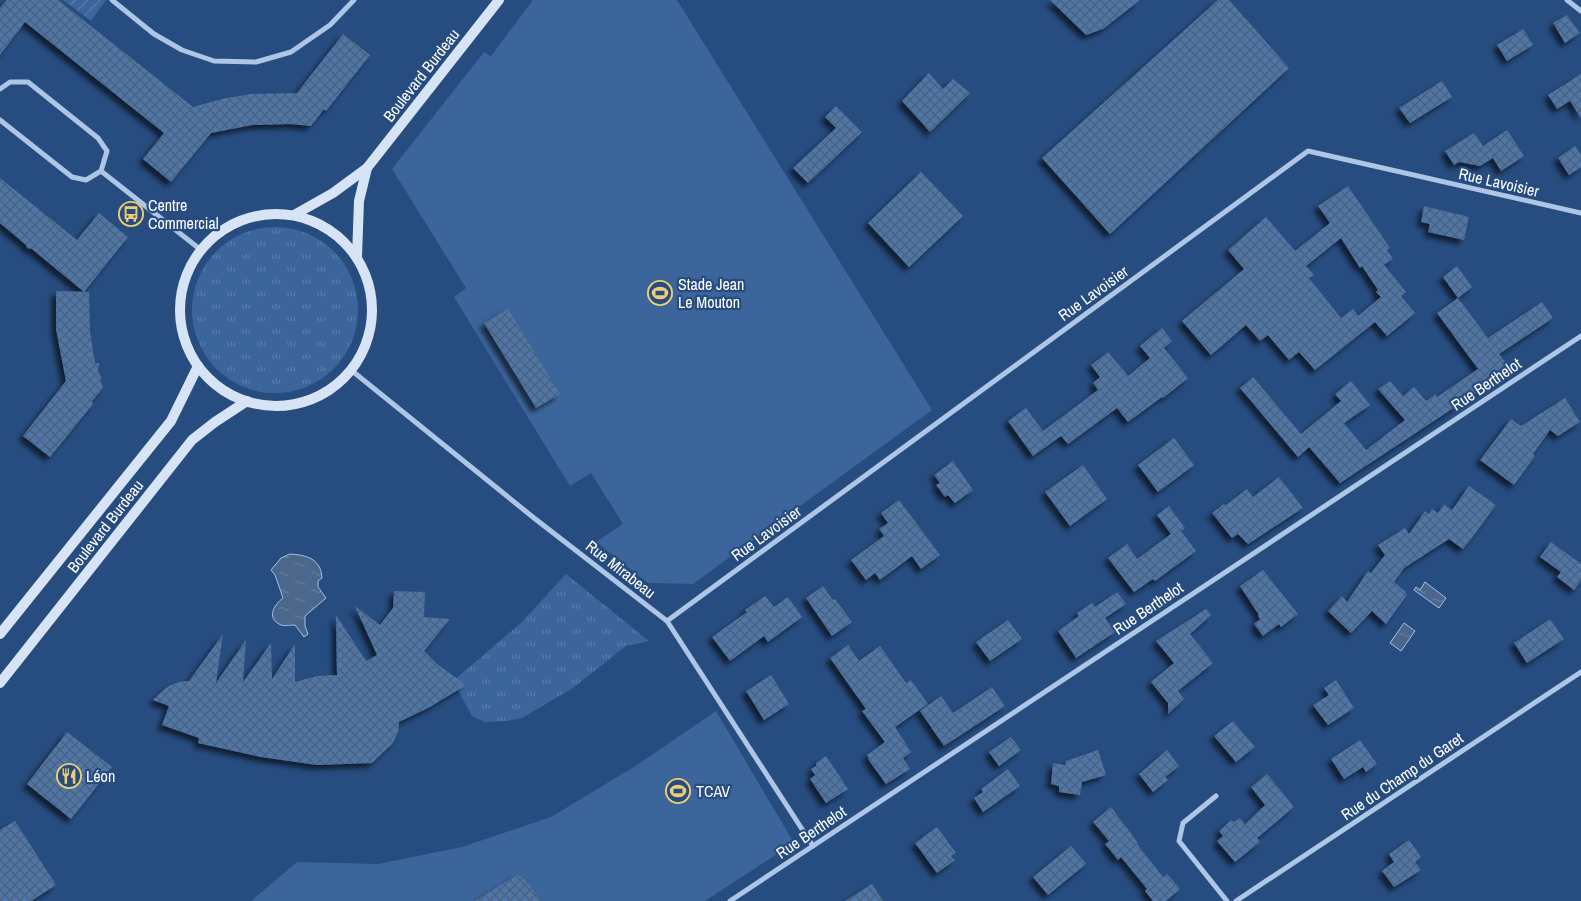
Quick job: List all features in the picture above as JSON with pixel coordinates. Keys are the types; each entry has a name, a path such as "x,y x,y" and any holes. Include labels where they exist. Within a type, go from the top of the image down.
{"main road":[{"name":"Boulevard Burdeau","path":"294,215 333,193 367,168 499,0"},
{"name":"Boulevard Burdeau","path":"357,257 359,201 367,168"},
{"path":"268,214 294,215 319,223 340,237 357,257 369,284 372,314 366,344 351,370 329,390 304,402 275,406 247,401 228,393 212,381 198,366 186,344 180,320 181,295 188,271 201,250 220,232 243,220 268,214"},
{"name":"Boulevard Burdeau","path":"0,634 171,421 198,366"},
{"name":"Boulevard Burdeau","path":"0,683 192,440 247,401"}],"street":[{"path":"112,0 154,34 182,50 214,61 256,62 291,52 330,26 354,0"},
{"path":"1567,0 1581,12"},
{"path":"0,89 10,82 28,82 98,138 107,151 101,170 86,180 72,177 0,120"},
{"name":"Rue Lavoisier","path":"667,621 1308,152 1581,213"},
{"path":"101,170 201,250"},
{"name":"Rue Berthelot","path":"730,901 1581,336"},
{"name":"Rue Mirabeau","path":"351,370 534,518 667,621 812,846"},
{"name":"Rue du Champ du Garet","path":"1236,901 1581,672"},
{"path":"1216,796 1183,823 1180,841 1227,901"}],"green space":[{"path":"63,0 106,0 91,21"},
{"name":"Stade Jean Le Mouton","path":"533,0 677,0 932,410 693,584 648,583 596,542 623,524 591,473 570,486 454,297 466,288 392,169 484,52 491,56"},
{"path":"283,227 307,233 334,251 352,278 357,294 357,326 352,342 334,369 321,379 299,390 267,393 243,387 222,374 211,363 195,334 192,302 198,278 211,257 222,246 251,230"},
{"path":"566,574 649,641 626,646 573,688 522,718 485,722 472,716 453,681 522,622"},
{"name":"TCAV","path":"716,711 794,843 705,901 251,901 297,862 378,864 462,847 551,817 637,765"}],"water":[{"path":"290,554 307,557 316,562 322,578 318,581 318,587 326,598 305,616 305,626 308,634 304,637 295,625 281,625 275,621 272,614 277,604 283,598 275,575 271,570 281,558"},
{"path":"1425,582 1446,598 1439,608 1414,590 1416,587 1420,590"},
{"path":"1404,623 1415,631 1401,651 1390,643"}],"building":[{"path":"7,0 58,0 193,107 226,98 252,94 297,93 343,34 370,55 326,111 324,109 311,126 290,124 252,125 211,133 171,182 143,159 164,133 25,22 0,55 0,8"},
{"path":"1050,0 1140,0 1103,29 1086,35"},
{"path":"1218,0 1229,0 1289,68 1110,234 1042,158"},
{"path":"1567,15 1580,33 1565,43 1553,23"},
{"path":"1523,29 1533,45 1507,61 1497,45"},
{"path":"929,73 943,89 953,79 970,93 930,132 902,101"},
{"path":"1581,74 1581,118 1570,101 1557,109 1548,95"},
{"path":"1442,81 1452,97 1410,123 1399,108"},
{"path":"836,106 862,132 808,183 793,168 836,128 825,117"},
{"path":"1507,130 1524,156 1501,171 1493,158 1480,166 1459,162 1454,165 1445,151 1474,133 1483,146"},
{"path":"1575,146 1581,155 1581,167 1569,175 1558,158"},
{"path":"921,172 963,216 909,267 868,223"},
{"path":"0,178 77,240 99,213 128,237 84,292 32,249 27,248 26,245 0,223"},
{"path":"1348,186 1390,248 1387,250 1393,259 1384,265 1406,292 1401,296 1415,313 1387,336 1375,322 1315,370 1299,352 1289,360 1268,335 1260,341 1246,325 1211,355 1182,321 1244,269 1228,250 1266,217 1295,251 1330,223 1318,206","holes":["1341,238 1360,268 1362,266 1378,290 1376,292 1381,297 1358,316 1353,309 1341,318 1309,278 1314,275 1306,266"]},
{"path":"1424,206 1469,217 1464,240 1428,232 1430,224 1421,222"},
{"path":"1457,266 1472,287 1458,298 1443,277"},
{"path":"56,291 89,292 90,332 95,363 99,363 98,371 102,379 100,380 103,388 92,401 93,404 50,457 23,436 66,381 56,329"},
{"path":"1458,298 1488,338 1542,302 1553,318 1499,354 1511,370 1340,483 1309,447 1298,457 1240,388 1253,377 1301,434 1341,401 1335,394 1351,381 1370,405 1344,423 1366,450 1405,420 1378,389 1390,381 1403,396 1414,387 1426,401 1436,394 1437,397 1478,369 1437,313"},
{"path":"508,309 560,394 536,408 484,323"},
{"path":"1162,328 1172,341 1164,348 1188,378 1128,422 1117,408 1068,444 1061,436 1033,456 1008,421 1026,408 1043,431 1098,390 1093,383 1100,377 1091,365 1108,352 1128,376 1150,358 1140,346"},
{"path":"1565,398 1580,422 1558,436 1550,430 1533,454 1535,456 1514,485 1480,460 1511,419 1521,426"},
{"path":"1174,438 1194,465 1158,492 1138,465"},
{"path":"953,461 973,490 955,503 948,495 945,497 936,485 940,483 934,475"},
{"path":"1083,465 1107,499 1070,526 1045,492"},
{"path":"1279,477 1303,508 1248,544 1238,534 1232,538 1212,513 1247,489 1253,497"},
{"path":"1469,486 1496,505 1463,549 1449,539 1404,568 1394,582 1407,595 1386,624 1372,611 1351,633 1328,611 1342,596 1347,602 1368,571 1371,573 1385,555 1378,545 1405,528 1409,534 1425,511 1429,514 1432,509 1438,513 1444,504 1452,510"},
{"path":"899,500 940,555 921,569 912,556 880,580 875,573 866,580 851,560 884,536 879,529 888,523 881,513"},
{"path":"1169,506 1185,528 1181,531 1196,551 1155,581 1153,579 1134,592 1108,558 1127,544 1137,559 1171,534 1157,515"},
{"path":"1551,542 1581,564 1581,580 1574,590 1557,577 1561,572 1540,557"},
{"path":"1263,570 1298,614 1281,627 1279,624 1263,636 1254,624 1260,619 1259,615 1240,586"},
{"path":"823,586 852,622 832,636 806,598"},
{"path":"394,591 425,592 424,617 450,619 424,651 437,664 466,685 430,707 399,722 398,732 393,743 372,763 317,765 261,757 198,743 199,738 162,725 169,706 153,700 167,687 178,682 189,681 223,634 216,683 246,640 243,682 271,643 272,679 295,644 295,682 317,676 337,675 336,615 366,661 377,655 355,606 380,625 393,608"},
{"path":"1117,592 1126,604 1105,618 1115,632 1076,658 1058,631 1079,616 1077,613 1092,603 1095,607"},
{"path":"765,596 774,607 788,597 802,617 768,642 764,636 730,661 712,637 747,612 745,610"},
{"path":"1206,609 1211,615 1190,634 1213,663 1178,691 1184,699 1168,714 1168,703 1151,682 1174,663 1156,641"},
{"path":"1550,619 1564,639 1527,663 1514,643"},
{"path":"1008,620 1022,639 990,661 976,642"},
{"path":"848,645 859,661 880,646 906,683 911,680 928,704 895,727 911,752 903,758 910,769 886,784 867,755 885,742 862,711 866,709 830,658"},
{"path":"771,675 789,704 764,720 746,691"},
{"path":"1336,680 1354,708 1328,725 1313,705 1329,695 1324,688"},
{"path":"992,687 1005,706 944,746 920,711 941,696 953,713"},
{"path":"1233,721 1255,747 1236,762 1214,736"},
{"name":"Léon","path":"67,732 112,767 71,819 27,784"},
{"path":"1011,737 1021,750 999,766 989,752"},
{"path":"1360,740 1377,764 1366,772 1363,767 1344,779 1331,759"},
{"path":"1098,750 1106,775 1082,782 1080,795 1059,792 1059,786 1051,784 1053,763 1065,765 1066,761"},
{"path":"1167,750 1179,766 1165,777 1168,780 1153,792 1139,774"},
{"path":"826,756 848,789 826,803 810,779 815,775 811,769"},
{"path":"1008,769 1020,786 983,812 974,798 983,792 981,789"},
{"path":"1267,774 1294,807 1257,838 1260,842 1235,862 1217,841 1223,836 1219,831 1231,820 1234,822 1240,818 1245,824 1265,805 1251,787"},
{"path":"1111,807 1163,877 1167,874 1180,889 1166,901 1153,901 1145,891 1147,889 1121,857 1118,860 1105,844 1109,841 1093,822"},
{"path":"15,821 56,885 31,901 0,901 0,830"},
{"path":"937,827 956,853 951,856 955,860 937,873 915,843"},
{"path":"1409,840 1421,857 1415,862 1421,870 1394,887 1382,871 1394,862 1389,854"},
{"path":"1071,846 1086,864 1048,895 1033,877"},
{"path":"517,875 522,877 541,901 475,901"},
{"path":"872,884 883,901 845,901"}],"place":[{"name":"Centre Commercial","path":"131,214"},
{"name":"Stade Jean Le Mouton","path":"660,293"},
{"name":"Léon","path":"69,776"},
{"name":"TCAV","path":"678,791"}]}
